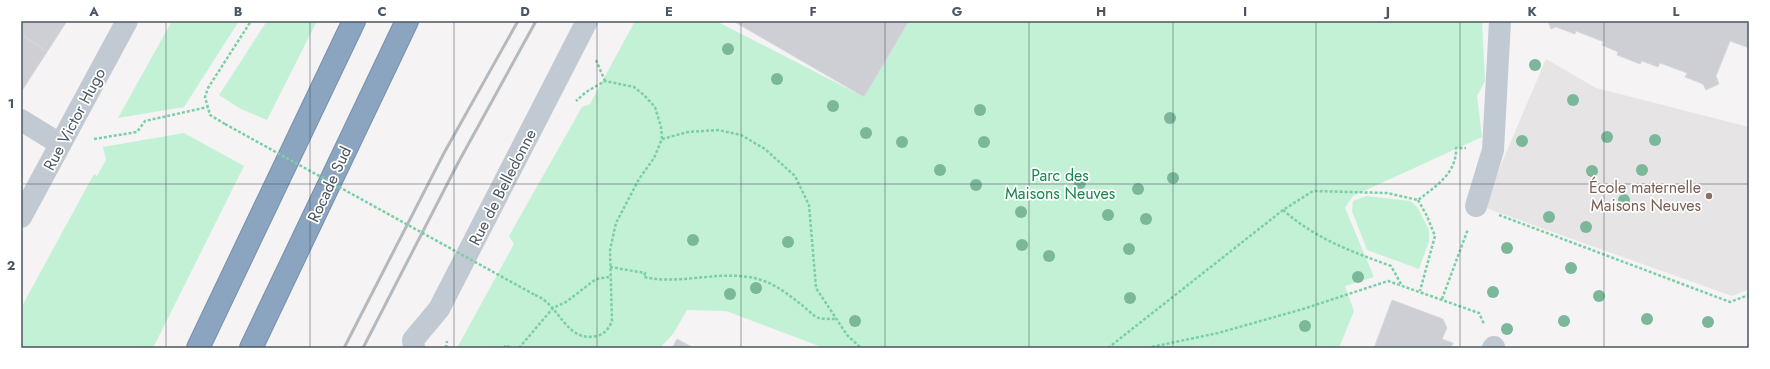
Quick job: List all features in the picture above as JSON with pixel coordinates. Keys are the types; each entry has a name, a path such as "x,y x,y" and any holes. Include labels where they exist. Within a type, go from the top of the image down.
{"highway":[{"path":"198,348 354,21"},
{"name":"Rocade Sud","path":"251,348 407,21"}],"street":[{"name":"Rue Victor Hugo","path":"21,217 127,21"},
{"name":"Rue de Belledonne","path":"414,348 413,340 439,309 587,21"},
{"path":"1476,206 1492,150 1500,21"},
{"path":"21,120 60,144"}],"path":[{"path":"251,21 208,88 205,97 210,115 535,295 545,299 572,331 587,338 602,335 609,328 612,321 610,250 616,223 639,179 654,158 662,139 661,127 655,107 634,87 606,81 586,92 572,105"},
{"path":"60,144 137,132 145,121 208,107"},
{"path":"662,139 688,132 718,130 741,135 765,149 795,176 809,205 816,288 835,319 860,348"},
{"path":"1418,200 1451,171 1456,159"},
{"path":"1108,348 1283,210 1314,191 1387,193 1418,200 1435,236 1420,292"},
{"path":"1442,300 1476,206 1730,302 1749,295"},
{"path":"1283,210 1300,224 1332,244 1390,266 1401,285"},
{"path":"482,270 486,263"},
{"path":"610,267 645,273 644,277 660,279 734,277 763,280 781,289 818,318 835,319"},
{"path":"519,348 553,308 566,302 596,279 610,277"},
{"path":"1147,348 1218,333 1303,309 1388,281 1479,313 1493,348"},
{"path":"446,348 448,339"},
{"path":"504,348 506,345 511,348"}],"shaded area":[{"path":"1546,59 1596,88 1749,127 1749,289 1732,296 1483,207"}],"green space":[{"path":"172,21 239,21 184,107 118,118"},
{"path":"267,21 317,21 267,120 241,109 219,95"},
{"name":"Parc des Maisons Neuves","path":"635,21 716,21 864,97 909,21 1482,21 1485,81 1477,96 1482,137 1353,196 1345,208 1374,277 1345,286 1354,311 1339,348 824,348 726,311 687,310 673,334 660,348 457,348 514,244 509,236 582,107 590,104"},
{"path":"184,133 244,166 153,348 21,348 21,308 94,174 97,176 106,160 103,147"},
{"path":"1366,196 1410,201 1418,208 1429,230 1429,241 1419,269 1367,250 1352,211 1353,201"}],"building":[{"path":"21,21 67,21 47,52 21,34"},
{"path":"733,21 909,21 864,97"},
{"path":"1548,21 1742,21 1749,24 1749,48 1730,41 1716,76 1719,84 1706,90 1703,84 1685,77 1687,73 1660,63 1658,67 1642,61 1640,64 1617,55 1618,52 1602,45 1604,42 1576,31 1575,34 1556,27 1551,29"},
{"path":"21,34 47,52 21,92"},
{"path":"1392,300 1443,319 1447,328 1442,339 1453,343 1451,348 1374,348"},
{"path":"677,339 694,348 672,348"}],"railway":[{"path":"344,348 444,153 518,21"},
{"path":"363,348 458,163 536,21"}],"place":[{"name":"École maternelle Maisons Neuves","path":"1709,196"}]}
